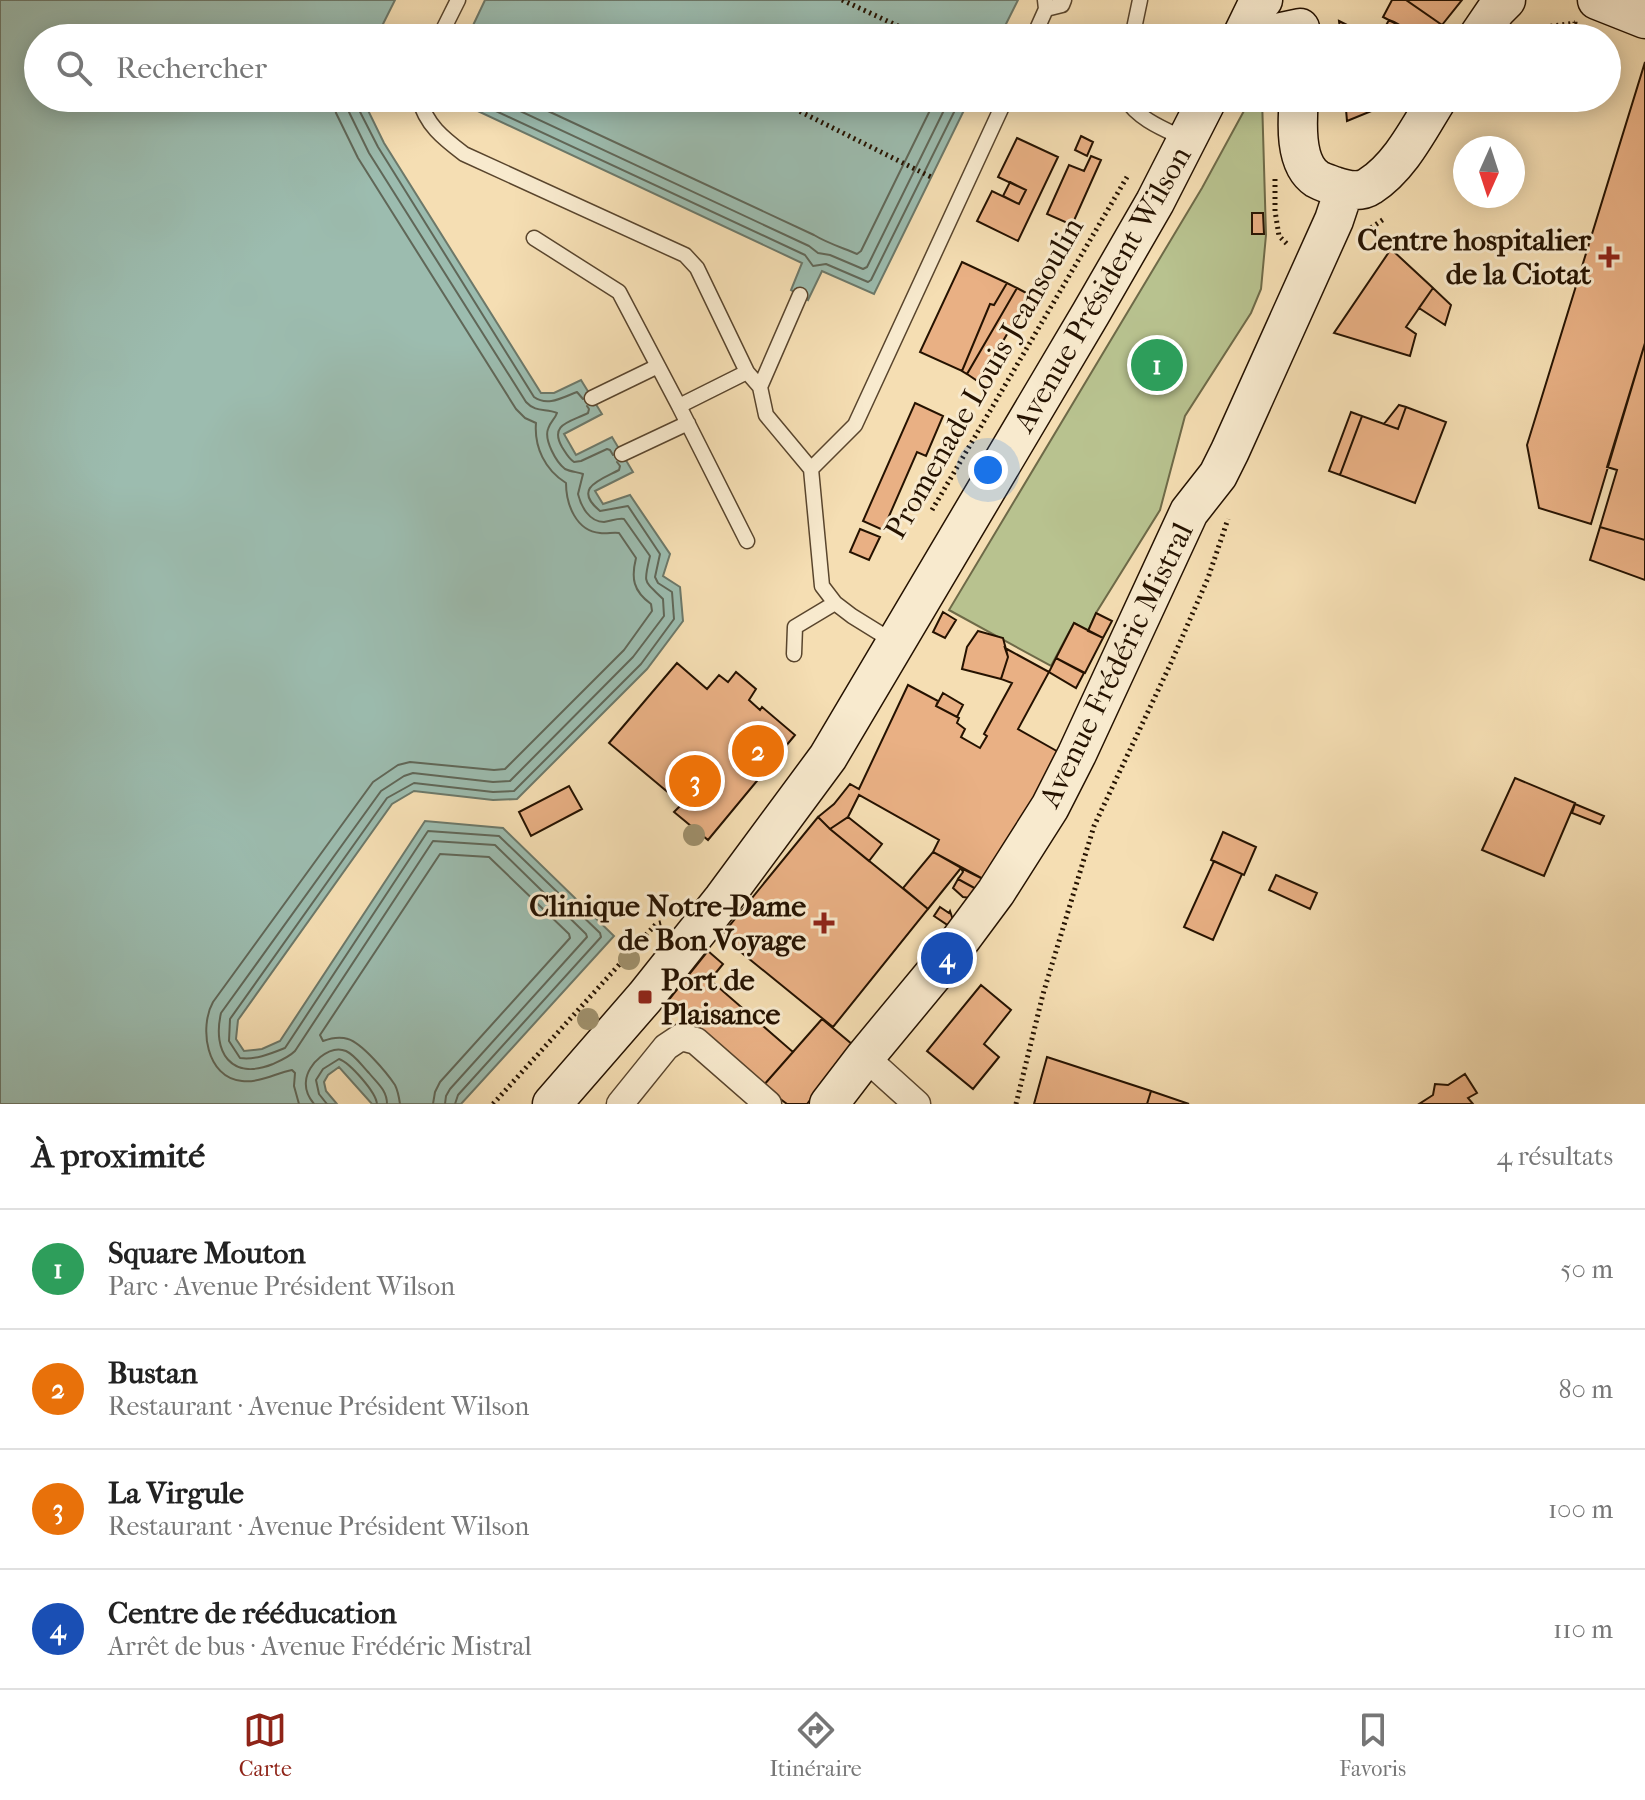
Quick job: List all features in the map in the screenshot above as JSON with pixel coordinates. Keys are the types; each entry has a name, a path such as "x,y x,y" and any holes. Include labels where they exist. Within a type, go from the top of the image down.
{"street":[{"path":"1248,24 1263,0"},
{"path":"1486,24 1506,0"},
{"path":"1588,6 1645,19"},
{"name":"Avenue Président Wilson","path":"552,1104 645,997 723,899 828,757 1091,313 1155,202 1201,112"},
{"path":"1299,112 1298,135 1303,163 1318,180 1340,188 1367,188 1391,169 1429,112"},
{"path":"1317,112 1324,159 1340,188"},
{"name":"Avenue Frédéric Mistral","path":"829,1104 947,958 996,892 1050,807 1189,512 1218,475 1230,451 1329,232 1340,188"},
{"path":"620,1104 666,1047 681,1037 696,1041 768,1104"},
{"path":"865,1057 917,1104"}],"lane":[{"path":"446,24 458,0"},
{"path":"1038,24 1045,4 1062,5 1064,0"},
{"path":"1135,24 1140,0"},
{"path":"424,112 435,131 464,154 685,255 697,268 747,372 760,387 766,415 811,469 822,586 835,603 896,644"},
{"path":"811,469 855,425 1000,112"},
{"path":"1135,112 1187,140"},
{"path":"534,238 619,292 747,541"},
{"path":"760,387 800,295"},
{"path":"592,398 658,366"},
{"path":"679,406 747,372"},
{"path":"622,454 688,423"},
{"path":"794,654 795,627 835,603"}],"path":[{"path":"842,0 894,24"},
{"path":"1567,24 1575,23 1588,6"},
{"path":"801,112 931,177"},
{"name":"Promenade Louis Jeansoulin","path":"927,520 1133,167"},
{"path":"1016,1104 1043,994 1094,826 1208,578 1232,507"},
{"path":"493,1104 656,924 668,921"}],"green space":[{"path":"1243,112 1262,112 1266,235 1261,289 1251,313 1185,416 1160,510 1088,631 1074,623 1051,666 949,610 1202,188"}],"water":[{"path":"0,0 395,0 383,24 24,24 24,112 369,112 384,143 541,393 554,393 581,380 602,414 564,434 576,455 612,437 633,472 595,491 603,504 630,495 670,554 663,576 680,587 683,621 647,669 517,799 493,800 414,791 392,804 238,1020 236,1039 244,1051 262,1049 280,1041 425,821 503,828 614,936 461,1104 372,1104 339,1067 324,1082 326,1091 337,1104 0,1104"},
{"path":"485,0 1018,0 1006,24 474,24"},
{"path":"480,112 963,112 874,294 822,271 808,300 791,290 802,263"}],"building":[{"path":"1392,0 1406,0 1441,24 1396,24 1383,17"},
{"path":"1406,0 1462,0 1441,24"},
{"name":"Centre hospitalier de la Ciotat","path":"1645,62 1645,343 1591,524 1539,508 1527,445"},
{"path":"1346,112 1369,112 1347,121"},
{"path":"1081,136 1093,142 1087,156 1075,150"},
{"path":"1017,138 1058,157 1018,241 977,221 992,191 1019,204 1026,190 998,177"},
{"path":"1091,156 1101,160 1072,225 1047,214 1069,165 1084,171"},
{"path":"1010,182 1026,190 1019,204 1003,196"},
{"path":"1252,213 1263,213 1264,234 1252,234"},
{"path":"1391,249 1433,288 1406,327 1416,334 1410,356 1334,333"},
{"path":"962,262 1007,283 994,305 990,304 962,371 920,352"},
{"path":"1007,283 1017,288 967,374 962,371 990,304 994,305"},
{"path":"1017,288 1030,295 979,382 967,374"},
{"path":"1433,288 1451,305 1445,325 1419,308"},
{"path":"1645,343 1645,540 1600,527 1617,470 1607,467"},
{"path":"915,403 943,416 926,456 917,452 883,530 863,521"},
{"path":"1399,405 1406,407 1398,429 1384,424"},
{"path":"1406,407 1446,422 1415,503 1340,475 1362,416 1398,429"},
{"path":"1351,412 1362,416 1340,475 1329,471"},
{"path":"1600,527 1645,540 1645,580 1590,560"},
{"path":"860,529 880,537 869,560 850,552"},
{"path":"943,612 956,620 945,638 933,632"},
{"path":"1096,613 1112,621 1103,638 1088,631"},
{"path":"1074,623 1103,638 1085,673 1056,658"},
{"path":"978,631 1003,638 1008,657 1001,679 962,669 967,647"},
{"path":"1005,648 1049,672 1018,729 1062,754 985,880 933,852 939,840 859,795 848,817 830,829 818,817 834,804 850,784 859,789 908,685 938,701 936,706 959,718 957,723 965,729 961,737 980,748 987,736 984,734 1012,683 1001,679 1008,657"},
{"path":"1056,658 1084,673 1076,688 1049,672"},
{"path":"677,663 707,689 719,675 728,682 736,672 756,689 749,700 795,735 708,840 674,812 682,804 609,743"},
{"path":"943,693 963,705 957,717 936,706"},
{"path":"1515,778 1575,803 1544,876 1482,850"},
{"path":"569,786 582,809 531,836 519,812"},
{"path":"1575,804 1604,816 1600,824 1572,813"},
{"name":"Clinique Notre-Dame de Bon Voyage","path":"818,817 928,909 833,1027 721,936"},
{"path":"848,817 882,844 869,861 830,829"},
{"path":"1223,832 1256,847 1244,875 1211,860"},
{"path":"933,852 961,868 928,909 903,888"},
{"path":"1214,861 1242,874 1213,940 1184,927"},
{"path":"961,868 985,880 978,890 958,879 963,872"},
{"path":"1276,875 1317,893 1310,909 1269,890"},
{"path":"958,879 978,890 971,898 963,897 953,888"},
{"path":"940,907 950,911 953,920 949,926 934,916"},
{"path":"708,951 723,964 710,980 793,1052 763,1086 668,1001"},
{"path":"981,985 1011,1010 984,1044 999,1057 973,1089 927,1051"},
{"path":"822,1019 853,1045 807,1104 787,1104 763,1086"},
{"path":"1047,1057 1151,1091 1147,1104 1034,1104"},
{"path":"1465,1074 1477,1093 1468,1098 1473,1104 1419,1104 1433,1095 1435,1084 1448,1085"},
{"path":"1151,1091 1189,1104 1147,1104"}],"place":[{"name":"Centre hospitalier de la Ciotat","path":"1609,257"},
{"name":"Square Mouton","path":"1157,365"},
{"name":"Bustan","path":"758,751"},
{"name":"La Virgule","path":"695,781"},
{"name":"Clinique Notre-Dame de Bon Voyage","path":"824,923"},
{"name":"Centre de rééducation","path":"947,958"},
{"name":"Port de Plaisance","path":"645,997"}]}
